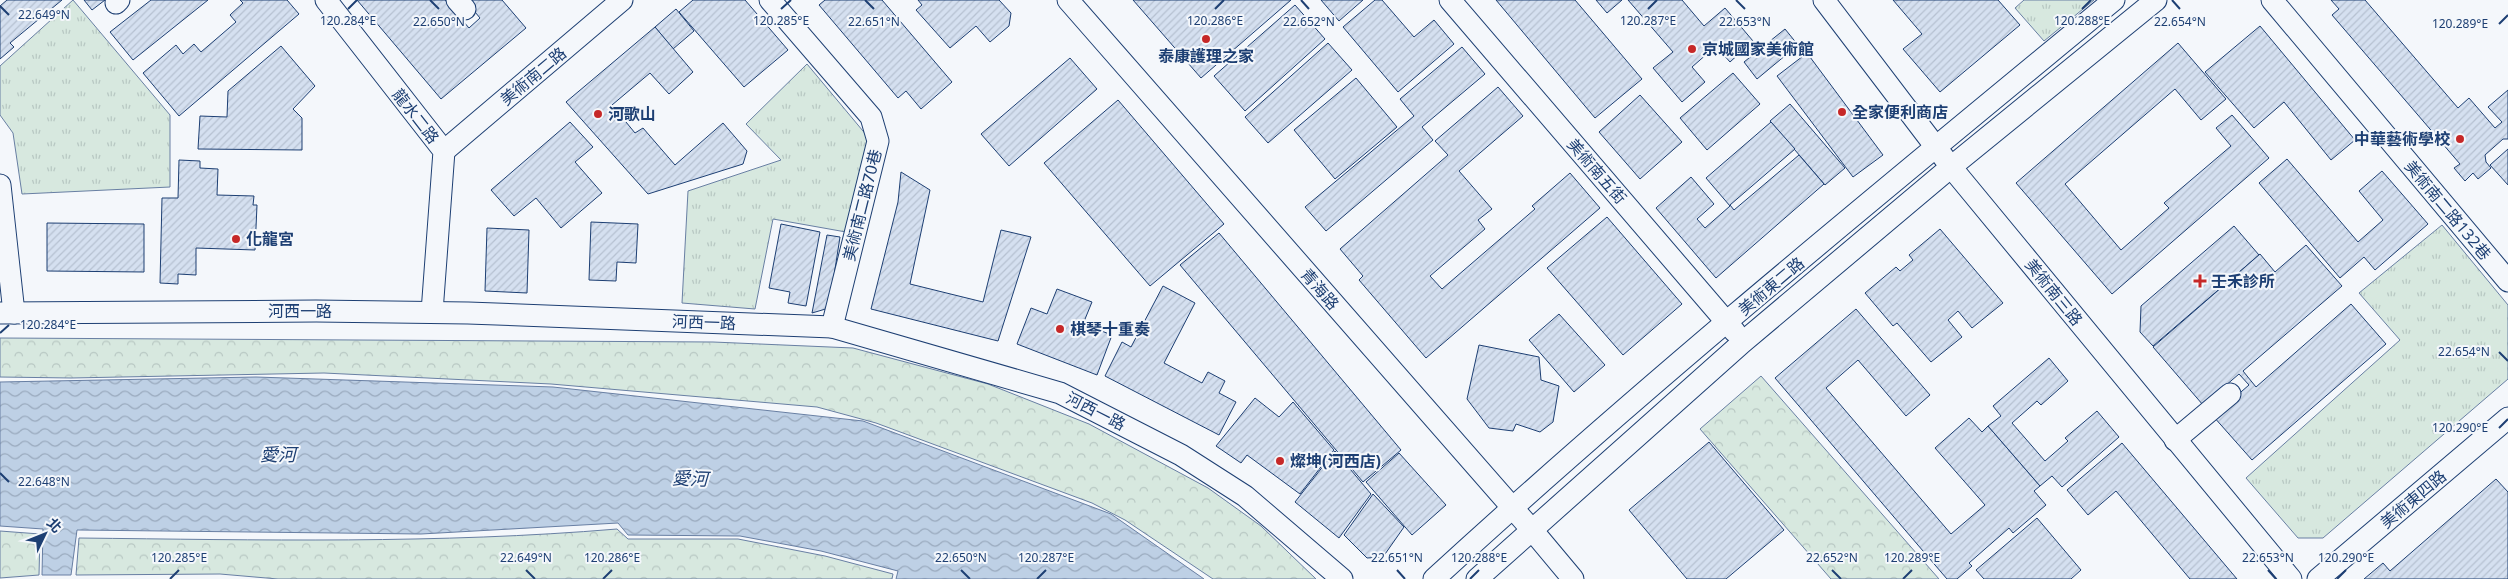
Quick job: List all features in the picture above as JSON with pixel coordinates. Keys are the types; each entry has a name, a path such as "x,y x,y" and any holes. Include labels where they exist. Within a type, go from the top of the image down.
{"street":[{"name":"龍水二路","path":"326,0 444,151 432,312"},
{"name":"美術南二路","path":"444,151 622,0"},
{"name":"美術南二路70巷","path":"770,0 871,117 878,141 832,327"},
{"name":"青海路","path":"1068,0 1532,530 1572,579"},
{"name":"美術南五街","path":"1450,0 1743,342"},
{"name":"美術南三路","path":"1824,0 1951,167 2291,579"},
{"name":"美術東二路","path":"1434,579 1512,508 1727,323 2114,0"},
{"name":"美術東二路","path":"1477,579 1743,342 1951,167 2156,0"},
{"name":"美術南二路132巷","path":"2272,0 2508,281"},
{"path":"0,184 7,313"},
{"name":"河西一路","path":"7,313 432,312 832,327 1060,393 1181,455 1245,496 1342,579"},
{"path":"2175,440 2230,394"},
{"name":"美術東四路","path":"2318,579 2508,418"}],"green space":[{"path":"73,0 170,115 170,187 22,194 13,133 0,115 0,66"},
{"path":"2024,0 2094,0 2044,41 2015,8"},
{"path":"807,64 868,137 869,154 846,232 773,219 755,309 682,303 688,191 781,160 746,124"},
{"path":"2442,225 2508,305 2508,379 2323,538 2298,538 2246,478 2400,340 2359,293"},
{"path":"0,338 713,342 853,348 988,384 1089,424 1208,488 1261,526 1316,579 1213,579 1125,520 1092,503 876,423 817,407 551,384 324,373 71,378 0,377"},
{"path":"1761,376 1939,579 1831,579 1700,429"},
{"path":"617,529 628,539 738,539 825,556 893,574 892,579 278,579 220,574 76,575 79,538 416,539 550,534"},
{"path":"0,531 40,534 39,575 0,578"}],"water":[{"name":"愛河","path":"256,377 553,387 863,421 1111,514 1204,579 896,579 898,571 821,551 740,536 628,535 618,523 421,534 77,530 71,575 42,575 43,529 0,526 0,382"}],"building":[{"path":"7,0 62,0 10,43 14,47 0,59 0,6"},
{"path":"84,0 105,0 92,10"},
{"path":"151,0 208,0 133,60 110,32"},
{"path":"240,0 287,0 299,14 179,116 143,73 176,45 183,54 194,44 201,52 236,22 230,15 243,3"},
{"path":"357,0 445,0 469,28 480,18 465,0 502,0 526,28 441,99"},
{"path":"693,0 745,0 788,50 744,87 679,12"},
{"path":"825,0 882,0 952,82 921,109 906,91 898,98 819,5"},
{"path":"918,0 999,0 1011,13 1009,26 990,42 976,26 950,48 916,10 922,5"},
{"name":"泰康護理之家","path":"1133,0 1291,0 1201,78"},
{"path":"1321,0 1363,0 1339,21"},
{"path":"1375,0 1382,0 1414,37 1434,20 1454,44 1398,92 1343,27"},
{"path":"1496,0 1575,0 1642,79 1595,118"},
{"path":"1596,0 1622,0 1607,13"},
{"name":"京城國家美術館","path":"1628,0 1682,0 1704,26 1725,8 1753,41 1730,62 1716,46 1692,67 1705,82 1682,102 1653,68 1673,52"},
{"path":"1893,0 1998,0 2020,25 1940,92 1903,49 1922,34"},
{"path":"2331,0 2365,0 2458,108 2469,98 2495,128 2502,122 2488,107 2508,90 2508,139 2503,139 2485,155 2486,162 2491,168 2478,179 2473,173 2465,181 2454,168 2460,164 2332,15 2339,9"},
{"path":"1295,5 1325,39 1245,111 1214,76"},
{"path":"676,9 694,31 673,49 655,27"},
{"path":"2260,26 2355,140 2331,160 2284,102 2254,128 2205,72"},
{"name":"河歌山","path":"655,27 693,72 669,94 650,73 612,105 635,133 643,128 675,165 723,123 747,151 743,164 648,194 566,102"},
{"path":"1785,29 1798,45 1757,79 1744,62"},
{"path":"1328,43 1352,70 1268,143 1245,117"},
{"path":"2178,43 2226,99 2201,120 2175,89 2065,184 2121,250 2169,208 2164,203 2231,146 2216,128 2232,115 2269,158 2112,294 2016,183"},
{"path":"281,46 315,86 293,109 302,118 302,150 198,149 200,116 227,117 228,91"},
{"path":"1462,47 1485,74 1422,127 1433,140 1326,231 1305,207 1414,116 1400,99"},
{"path":"1807,53 1883,155 1853,177 1777,76"},
{"path":"1070,58 1097,89 1009,166 981,134"},
{"path":"1733,73 1760,104 1707,150 1680,118"},
{"path":"1356,78 1397,127 1335,179 1294,130"},
{"path":"1498,87 1523,116 1459,171 1492,209 1478,220 1485,229 1430,276 1442,289 1535,209 1532,206 1570,173 1600,208 1426,358 1359,280 1363,276 1340,249 1448,155 1435,141"},
{"path":"1640,95 1682,142 1640,179 1599,132"},
{"path":"1118,100 1224,224 1150,286 1044,163"},
{"path":"1790,104 1845,168 1825,185 1770,121"},
{"path":"570,122 593,147 575,162 602,193 561,228 536,198 514,216 491,190"},
{"path":"1771,122 1795,149 1730,205 1734,210 1799,155 1824,184 1716,278 1656,208 1691,177 1714,204 1697,219 1705,228 1730,206 1706,178"},
{"path":"2508,149 2508,185 2490,165"},
{"path":"2287,159 2358,242 2383,220 2359,191 2382,171 2428,224 2375,270 2364,257 2340,278 2259,183"},
{"path":"179,160 200,161 200,168 218,169 217,195 254,196 253,205 257,205 255,250 196,248 196,275 178,274 178,284 160,283 162,198 178,198"},
{"path":"901,172 930,190 910,284 983,302 1001,230 1031,237 998,341 871,309 898,202"},
{"path":"1607,217 1682,304 1623,355 1547,268"},
{"path":"591,222 638,224 636,263 617,262 616,281 589,280"},
{"path":"47,223 144,224 144,272 47,271"},
{"path":"781,224 820,232 806,306 788,303 790,292 769,288"},
{"name":"壬禾診所","path":"2234,226 2259,255 2153,346 2140,332 2141,306"},
{"path":"487,228 529,230 527,293 485,291"},
{"path":"1940,229 2003,303 1972,328 1958,311 1948,320 1962,337 1931,362 1897,323 1893,326 1865,293 1896,267 1900,271 1913,260 1909,255"},
{"path":"1219,233 1401,450 1363,482 1180,265"},
{"path":"827,235 840,237 829,308 812,313"},
{"path":"2306,245 2342,286 2243,371 2256,387 2351,304 2386,344 2252,460 2213,416 2249,385 2239,374 2203,405 2153,347 2260,254 2275,272"},
{"path":"1163,286 1195,303 1164,363 1202,383 1208,372 1225,381 1219,393 1236,402 1219,435 1105,376 1122,342 1131,347"},
{"name":"棋琴十重奏","path":"1057,289 1092,302 1083,324 1112,335 1097,375 1017,344 1031,308 1047,314"},
{"path":"1856,309 1930,395 1906,416 1858,360 1826,388 1951,534 1985,505 1935,448 1969,418 1982,432 1988,426 2040,486 2034,491 2046,505 2013,533 2009,528 1969,563 1972,566 1957,579 1947,579 1775,378"},
{"path":"1559,314 1605,365 1574,392 1529,340"},
{"path":"1479,345 1539,357 1541,380 1559,386 1553,422 1540,432 1516,424 1513,431 1489,428 1467,399"},
{"path":"2049,358 2068,381 2041,405 2037,401 2012,423 2045,461 2068,441 2065,438 2097,411 2119,437 2062,487 2052,476 2040,486 1988,426 2001,416 1993,406"},
{"path":"1255,398 1279,417 1293,402 1334,450 1300,494 1247,455 1241,463 1216,446"},
{"path":"1709,442 1784,530 1726,579 1687,579 1629,510"},
{"path":"2122,443 2237,579 2190,579 2116,491 2088,515 2067,490"},
{"path":"1335,451 1371,494 1339,538 1295,502"},
{"path":"1399,453 1446,505 1412,535 1366,482"},
{"path":"2496,479 2508,492 2508,579 2364,579 2383,563 2390,571"},
{"path":"1373,494 1404,527 1383,557 1367,558 1344,535"},
{"path":"2037,518 2081,570 2071,579 1984,579 1976,570"}],"place":[{"name":"泰康護理之家","path":"1206,39"},
{"name":"京城國家美術館","path":"1692,49"},
{"name":"全家便利商店","path":"1842,112"},
{"name":"河歌山","path":"598,114"},
{"name":"中華藝術學校","path":"2460,139"},
{"name":"化龍宮","path":"236,239"},
{"name":"壬禾診所","path":"2200,281"},
{"name":"棋琴十重奏","path":"1060,329"},
{"name":"燦坤(河西店)","path":"1280,461"}]}
